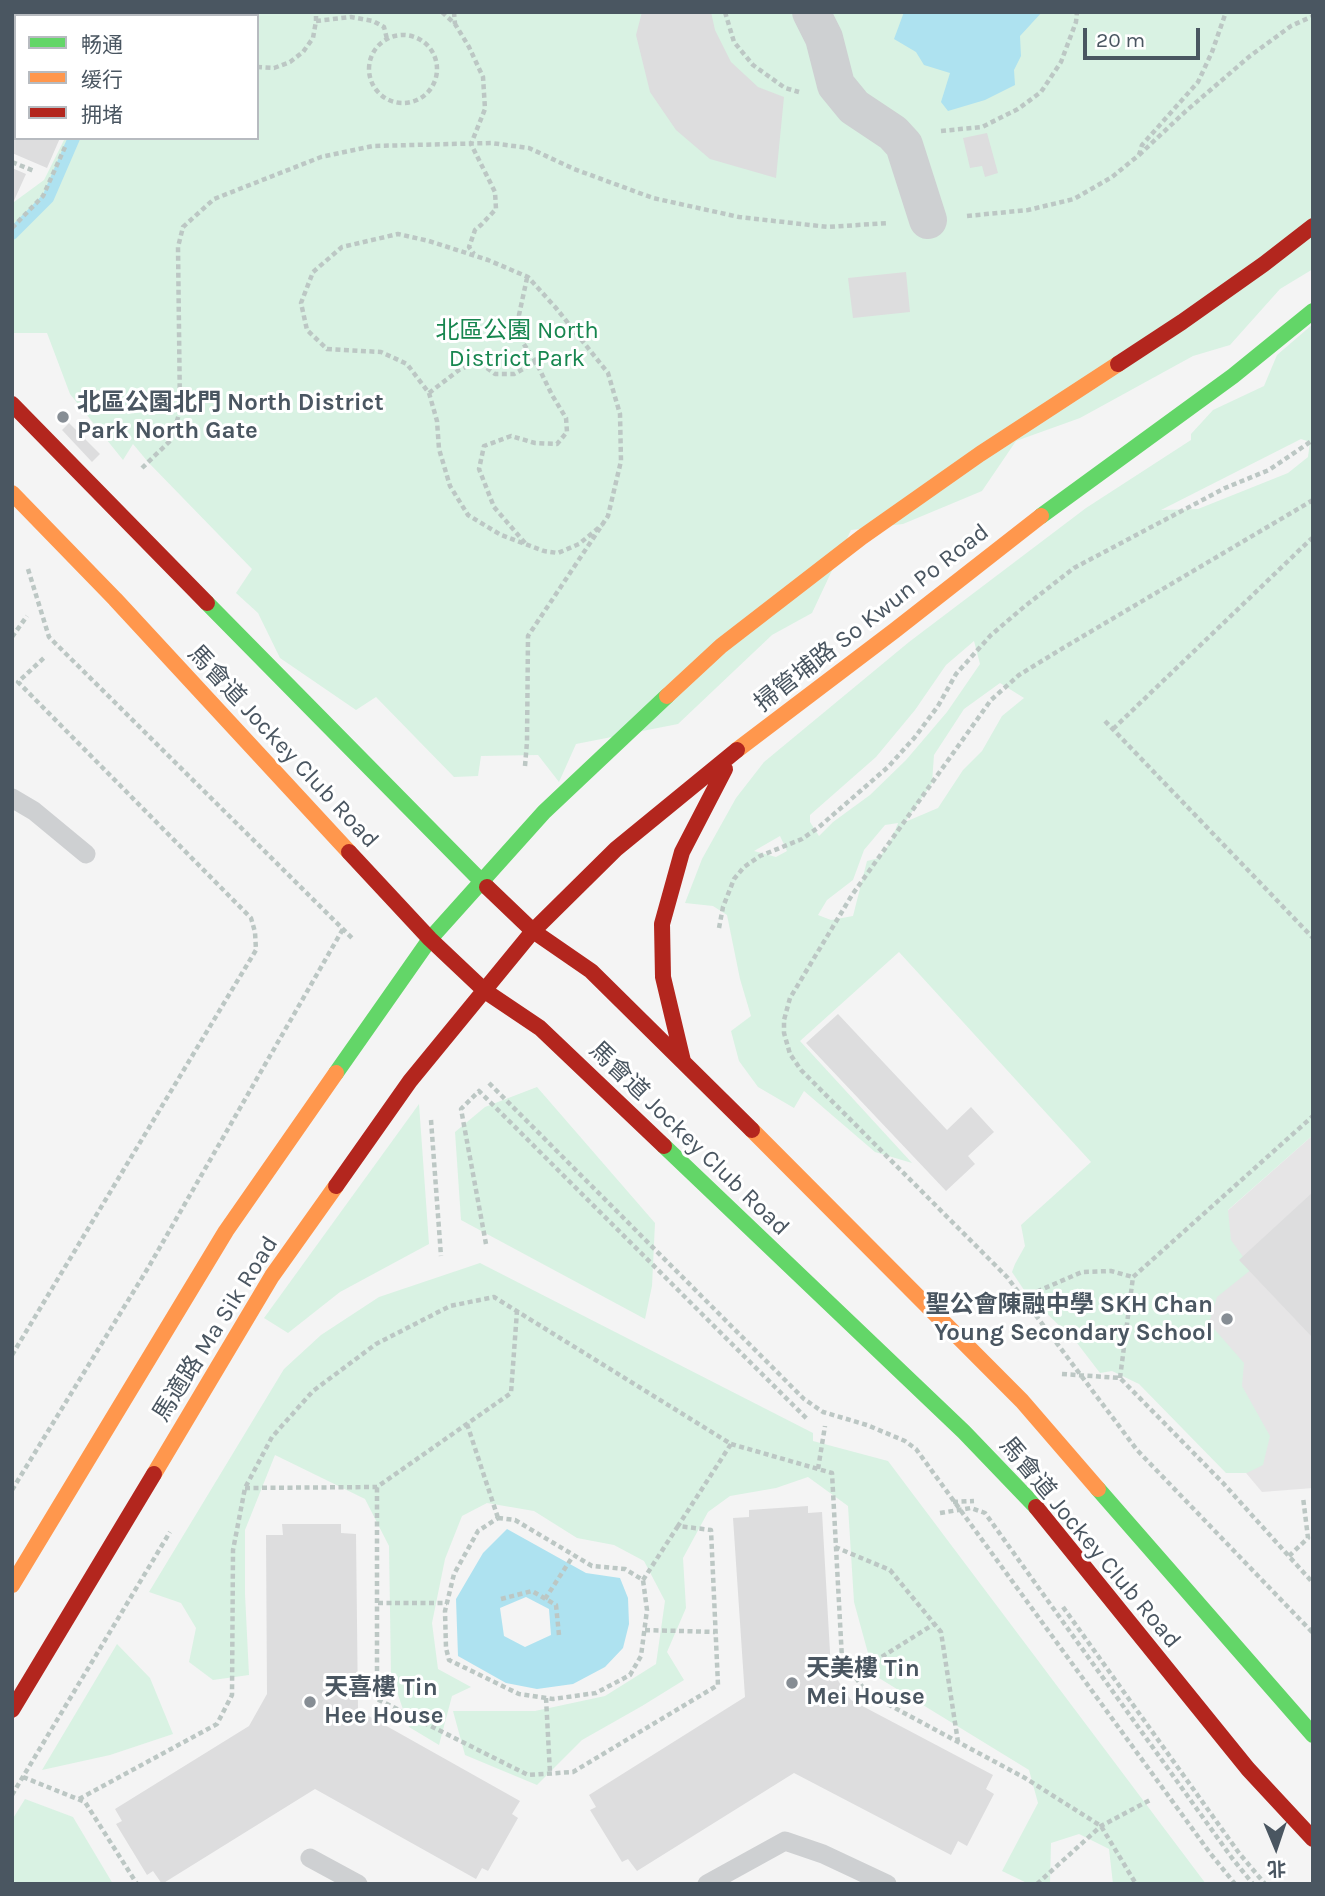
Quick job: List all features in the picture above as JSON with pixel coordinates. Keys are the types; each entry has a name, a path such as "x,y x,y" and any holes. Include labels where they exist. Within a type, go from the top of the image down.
{"main road":[{"path":"482,883 544,812 721,646 894,515 991,447 1182,321 1313,226"},
{"name":"掃管埔路 So Kwun Po Road","path":"485,991 533,931 616,849 732,754 1035,520 1233,376 1313,311"},
{"name":"馬會道 Jockey Club Road","path":"12,404 482,883 533,931 591,971 1022,1401 1313,1735"},
{"name":"馬會道 Jockey Club Road","path":"12,493 116,599 430,939 485,991 540,1028 944,1412 1007,1476 1043,1516 1248,1769 1313,1839"},
{"path":"683,1061 663,976 662,924 682,852 732,754"},
{"name":"馬適路 Ma Sik Road","path":"12,1585 226,1231 430,939 482,883"},
{"name":"馬適路 Ma Sik Road","path":"12,1710 272,1276 410,1081 485,991"}],"street":[{"path":"811,12 824,38 836,85 854,107 893,133 904,145 928,220"}],"lane":[{"path":"12,798 34,811 86,854"},
{"path":"707,1884 785,1841 822,1854 887,1884"},
{"path":"310,1858 358,1884"}],"path":[{"path":"259,67 274,68 290,62 303,52 313,38 316,12"},
{"path":"442,12 455,24 483,77 485,108 471,144 495,192 496,209 475,229 469,247 474,255"},
{"path":"454,12 455,24"},
{"path":"724,12 734,42 753,65 785,88 854,107"},
{"path":"934,131 982,127 1018,110 1041,92 1061,62 1077,12"},
{"path":"1139,155 1142,145 1198,82 1226,12"},
{"path":"142,468 171,440 180,411 178,247 183,227 214,199 321,157 373,146 491,143 528,148 573,169 653,198 739,217 828,227 1028,210 1074,199 1112,177 1250,56 1291,26 1313,16"},
{"path":"316,21 351,17 373,21 384,27 387,39"},
{"path":"398,35 410,36 421,40 430,48 437,71 435,82 420,99 399,103 380,95 373,86 369,76 372,55 387,39 398,35"},
{"path":"12,229 43,196 65,147"},
{"path":"12,162 34,171"},
{"path":"525,766 528,636 602,525 608,516 621,461 620,414 608,373 556,307 528,277 474,255 398,234 342,247 313,272 301,303 307,330 327,349 381,352 407,364 429,393 437,421 439,449 450,486 468,515 501,535 544,551 558,553 579,544 602,525"},
{"path":"526,545 494,507 479,469 484,446 511,436 535,443 557,444 567,432 566,418 523,343 519,315 528,277"},
{"path":"429,393 459,370 472,364 483,365 495,374 514,374 536,362"},
{"path":"719,928 723,907 734,879 744,867 761,856 802,839 888,767 938,706 956,674 991,635 1025,606 1074,568 1225,488 1269,470 1313,440"},
{"path":"1313,500 1019,675 991,700 852,895 790,998 784,1020 784,1033 790,1054 801,1070 1007,1277 1137,1450 1313,1633"},
{"path":"1113,729 1311,539 1313,541"},
{"path":"28,567 49,638 353,939"},
{"path":"12,637 27,616"},
{"path":"12,1355 256,950 256,932 251,918 18,682 46,656"},
{"path":"1105,721 1313,938"},
{"path":"12,1490 148,1268 343,929"},
{"path":"489,1083 804,1399 823,1412 867,1425 905,1441 916,1449 1235,1884"},
{"path":"486,1244 461,1109 479,1091 807,1419"},
{"path":"430,1109 441,1256"},
{"path":"1120,1378 1133,1277 1313,1116"},
{"path":"1009,1310 1022,1298 1082,1272 1111,1271 1133,1277"},
{"path":"79,1800 217,1724 232,1695 233,1550 245,1488 272,1437 313,1391 376,1345 450,1306 494,1297 731,1444 832,1473 842,1659 853,1675 867,1693 1025,1777 1101,1826 1136,1884"},
{"path":"245,1488 377,1487 512,1393 517,1311"},
{"path":"1062,1374 1120,1378 1223,1483 1313,1583"},
{"path":"467,1424 498,1518"},
{"path":"818,1469 825,1426"},
{"path":"643,1580 625,1569 592,1566 515,1520 498,1518 478,1531 454,1574 447,1604 449,1660 519,1694 553,1699 596,1693 630,1675 641,1656 648,1610 643,1580 731,1444"},
{"path":"377,1487 377,1699 528,1775 573,1772 718,1685 711,1530 678,1526"},
{"path":"1289,1556 1308,1538 1303,1497"},
{"path":"953,1502 973,1500 983,1503"},
{"path":"940,1513 971,1508 985,1513 1253,1884"},
{"path":"12,1795 170,1532"},
{"path":"835,1548 890,1570 941,1632 958,1742"},
{"path":"545,1599 573,1555"},
{"path":"501,1599 532,1591 556,1605 559,1635"},
{"path":"1057,1599 1231,1842 1265,1884"},
{"path":"378,1603 447,1604"},
{"path":"853,1675 934,1624"},
{"path":"645,1630 715,1632"},
{"path":"546,1698 550,1773"},
{"path":"23,1777 85,1802 137,1884"},
{"path":"1037,1884 1101,1826 1150,1800"}],"shaded area":[{"name":"聖公會陳融中學 SKH Chan Young Secondary School","path":"1313,1135 1313,1488 1262,1492 1236,1461 1146,1283"}],"green space":[{"name":"北區公園 North District Park","path":"1313,12 1313,269 1280,289 1230,345 1193,356 1080,418 1016,441 982,491 903,524 851,530 812,613 772,635 678,724 576,744 559,782 538,755 481,756 478,776 454,777 376,697 356,710 280,658 258,613 236,593 252,569 133,444 123,460 70,394 47,333 12,333 14,202 44,180 64,140 259,140 259,14 138,14"},
{"path":"1313,324 1313,1135 1228,1210 1231,1240 1252,1269 1217,1297 1209,1323 1244,1363 1242,1386 1270,1436 1263,1465 1247,1473 1226,1473 1139,1384 1112,1371 1100,1373 1077,1343 1026,1293 1012,1272 1025,1246 1021,1225 1091,1162 899,952 800,1041 912,1163 875,1152 804,1091 794,1108 758,1087 739,1061 731,1031 751,1016 740,979 727,915 713,906 685,903 702,859 736,798 764,762 909,642 1086,508 1191,440 1191,434 1213,410 1264,386 1277,355","holes":["1301,439 1310,442 1308,457 1288,473 1198,509 1161,510","974,641 980,664 947,712 906,760 870,795 833,822 819,836 810,822 810,815 876,757 915,710 946,665","1000,683 1024,698 1002,716 982,751 963,770 938,808 905,822 932,783 934,755 964,709","898,823 890,843 879,858 867,861 853,916 831,920 818,915 827,900 853,880 864,850 885,825","780,836 787,851 776,857 754,851"]},
{"path":"537,1087 655,1223 652,1286 645,1319 461,1220 455,1132 485,1107"},
{"path":"419,1104 429,1244 340,1292 288,1333 264,1318"},
{"path":"480,1263 813,1433 813,1441 888,1461 1206,1884 1113,1884 1109,1849 1079,1834 1051,1843 1050,1884 1029,1884 1002,1871 1038,1803 1029,1770 874,1675 854,1602 848,1506 808,1477 776,1488 730,1496 708,1512 683,1558 686,1608 667,1652 684,1680 582,1740 537,1785 465,1755 453,1711 535,1711 605,1696 656,1664 665,1601 644,1561 614,1545 577,1538 534,1511 487,1503 462,1516 445,1559 432,1623 438,1669 471,1687 452,1696 439,1745 409,1727 391,1674 389,1546 365,1499 275,1455 245,1530 249,1675 213,1680 189,1662 196,1628 181,1603 149,1592 284,1369 321,1335 379,1297"},
{"path":"117,1644 150,1678 173,1734 110,1755 42,1770"},
{"path":"25,1799 73,1817 113,1884 12,1884 12,1820"}],"water":[{"path":"904,12 1042,12 1020,36 1021,56 1014,70 1015,85 985,100 948,111 941,102 950,73 924,65 916,52 894,39"},
{"path":"507,1529 586,1573 620,1578 628,1598 629,1624 623,1648 605,1667 573,1684 537,1689 506,1683 458,1656 456,1599 483,1553","holes":["526,1597 549,1609 551,1635 525,1647 504,1636 500,1608"]}],"building":[{"path":"78,12 119,12 118,14"},
{"path":"642,12 711,12 715,30 731,62 758,87 784,97 776,178 710,159 676,130 650,92 636,35"},
{"path":"14,74 14,140 59,140 47,168 12,153"},
{"path":"987,133 998,173 985,177 982,166 970,168 963,138"},
{"path":"12,168 26,174 12,205"},
{"path":"906,272 910,312 853,318 848,278"},
{"path":"69,423 100,454 92,462 62,430"},
{"path":"838,1014 947,1130 971,1107 994,1132 968,1156 975,1164 946,1191 806,1043"},
{"path":"1313,1192 1313,1338 1239,1260"},
{"name":"天美樓 Tin Mei House","path":"808,1506 808,1513 822,1512 831,1670 851,1700 993,1775 986,1789 994,1794 967,1846 958,1841 951,1855 794,1773 637,1871 628,1859 622,1862 590,1810 596,1807 589,1795 745,1697 733,1518 749,1517 749,1510"},
{"name":"天喜樓 Tin Hee House","path":"282,1524 341,1524 341,1533 356,1534 358,1710 520,1801 512,1814 518,1818 488,1871 482,1868 476,1879 315,1789 162,1884 153,1871 147,1875 116,1824 122,1821 115,1809 249,1726 267,1694 266,1535 283,1535"}],"waterway":[{"path":"12,234 48,198 73,140"}],"traffic: fast":[{"path":"1041,516 1233,376 1313,311"},
{"path":"207,603 487,887"},
{"path":"336,1073 430,939 544,812 667,696"},
{"path":"664,1146 964,1432 1036,1507"},
{"path":"1098,1489 1313,1735"}],"traffic: slow":[{"path":"667,696 721,646 862,537 980,454 1118,364"},
{"path":"12,493 115,599 349,852"},
{"path":"737,750 1041,516"},
{"path":"12,1585 226,1231 336,1073"},
{"path":"752,1130 1022,1401 1098,1489"},
{"path":"154,1474 272,1276 336,1186"}],"traffic: jam":[{"path":"1118,364 1264,264 1313,226"},
{"path":"12,404 207,603"},
{"path":"336,1186 410,1081 533,931 616,849 737,750"},
{"path":"683,1061 663,977 662,924 682,852 725,769"},
{"path":"349,852 430,939 485,991 540,1028 664,1146"},
{"path":"487,887 533,931 591,971 752,1130"},
{"path":"12,1710 154,1474"},
{"path":"1036,1507 1248,1769 1313,1839"}],"place":[{"name":"北區公園北門 North District Park North Gate","path":"63,417"},
{"name":"聖公會陳融中學 SKH Chan Young Secondary School","path":"1227,1319"},
{"name":"天美樓 Tin Mei House","path":"792,1683"},
{"name":"天喜樓 Tin Hee House","path":"310,1702"}]}
